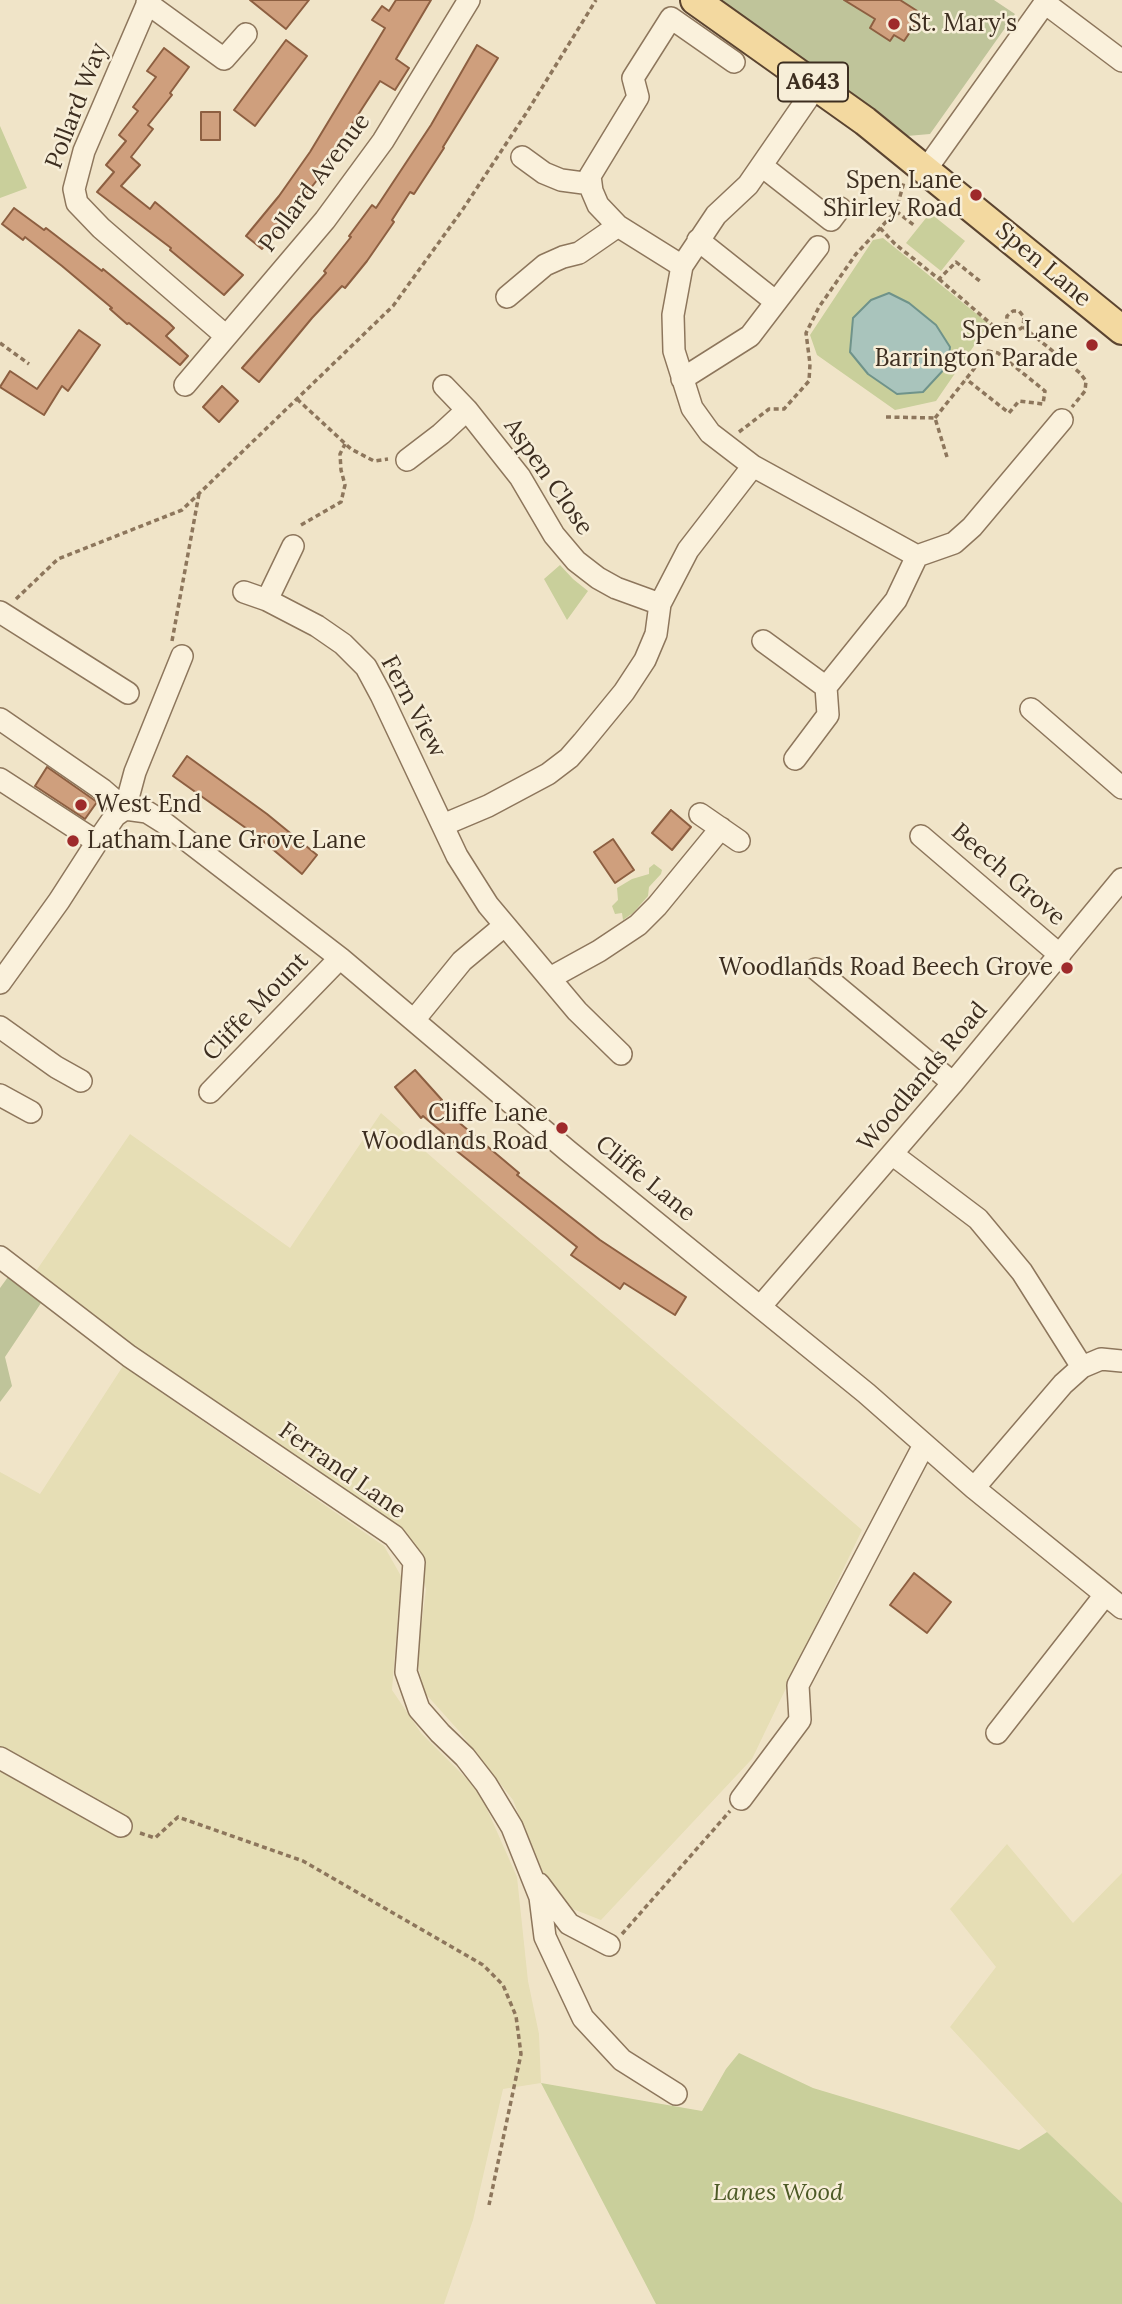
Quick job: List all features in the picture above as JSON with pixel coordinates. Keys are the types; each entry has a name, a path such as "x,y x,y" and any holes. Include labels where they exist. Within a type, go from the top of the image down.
{"main road":[{"name":"Spen Lane","path":"695,0 817,85 919,163 1122,330"}],"street":[{"name":"Pollard Avenue","path":"185,385 325,220 383,141 469,0"},
{"path":"919,163 1046,1 1122,61"},
{"name":"Pollard Way","path":"148,2 84,151 74,189 77,203 101,228 226,336"},
{"path":"148,2 224,59 246,33"},
{"path":"682,266 618,226 598,205 590,176 638,97 633,78 671,18 734,62"},
{"path":"817,85 748,185 716,215 682,266 673,315 674,351 692,408 710,433 753,467 917,556"},
{"path":"522,157 544,173 561,180 592,184"},
{"path":"762,166 831,220 840,208"},
{"path":"507,297 545,265 579,253 618,226"},
{"path":"698,240 776,302"},
{"path":"682,379 750,336 818,247"},
{"path":"444,386 467,410"},
{"name":"Aspen Close","path":"398,460 440,434 467,410 514,468 554,535 576,561 617,588 660,604"},
{"path":"795,759 828,715 826,687 896,600 917,556 954,543 972,527 1062,420"},
{"path":"443,825 521,789 569,758 624,692 645,660 656,634 660,604 688,550 753,467"},
{"path":"267,600 293,546"},
{"name":"Fern View","path":"244,592 267,600 326,632 343,644 366,667 457,856 504,926 577,1011 621,1054"},
{"path":"0,613 128,693"},
{"path":"762,641 826,687"},
{"path":"0,983 115,816 125,809 135,772 183,656"},
{"path":"1031,709 1122,788"},
{"path":"0,719 103,790 125,809"},
{"path":"0,779 97,842"},
{"name":"Cliffe Lane","path":"125,809 147,812 163,822 340,958 568,1151 866,1393 974,1488 1114,1601"},
{"path":"700,814 739,841"},
{"path":"550,978 599,951 638,925 721,828"},
{"name":"Beech Grove","path":"921,836 1060,955"},
{"name":"Woodlands Road","path":"760,1307 1120,885"},
{"path":"414,1020 462,961 504,926"},
{"name":"Cliffe Mount","path":"210,1092 340,958"},
{"path":"816,969 953,1083"},
{"path":"0,1027 55,1067 81,1081"},
{"path":"0,1095 31,1112"},
{"path":"892,1154 978,1219 1022,1272 1082,1367"},
{"name":"Ferrand Lane","path":"0,1257 129,1356 394,1536 414,1562 406,1672 419,1709 465,1757 486,1784 512,1827 540,1897 545,1937 583,2018 622,2060 676,2094"},
{"path":"974,1488 1063,1384 1082,1367 1101,1359 1122,1361"},
{"path":"741,1799 800,1720 798,1685 924,1445"},
{"path":"998,1733 1114,1601"},
{"path":"0,1758 121,1826"},
{"path":"531,1874 569,1924 609,1945"}],"path":[{"path":"0,613 58,559 182,510 393,306 463,209 596,0"},
{"path":"724,444 769,409 784,409 809,381 806,333 819,307 856,254 896,211 919,163"},
{"path":"896,211 915,226"},
{"path":"880,228 895,244 997,329 1006,326"},
{"path":"939,279 956,262 981,282"},
{"path":"1006,326 1007,316 1013,311 1020,311 1024,317 1023,327"},
{"path":"1006,326 1014,331 1023,327"},
{"path":"1023,327 1080,373 1086,381 1085,391 1062,420"},
{"path":"0,343 29,364"},
{"path":"935,418 988,351 998,353 1045,391 1043,404 1019,401 1009,413 966,379"},
{"path":"298,399 345,444 374,461 398,460"},
{"path":"886,417 935,418"},
{"path":"935,418 947,457"},
{"path":"301,525 341,502 345,485 340,454 345,444"},
{"path":"183,656 171,644 199,494"},
{"path":"609,1945 626,1930 741,1799"},
{"path":"121,1826 155,1838 178,1817 303,1861 484,1965 503,1985 516,2016 521,2054 489,2204"}],"shaded area":[{"path":"381,1113 862,1530 752,1759 601,1920 565,1906 538,1864 513,1800 459,1731 424,1692 417,1659 426,1589 414,1542 394,1525 134,1348 34,1274 130,1134 290,1248"},
{"path":"123,1366 384,1546 401,1576 392,1690 421,1733 479,1791 517,1877 528,1981 539,2034 541,2083 503,2089 473,2220 444,2304 0,2304 0,1472 40,1494"},
{"path":"1007,1844 1073,1923 1122,1873 1122,2203 1047,2132 950,2027 996,1967 950,1909"}],"green space":[{"path":"717,0 994,0 1015,14 930,134 907,136"},
{"path":"0,126 27,188 0,198"},
{"path":"930,213 965,241 941,271 906,243"},
{"path":"883,238 989,324 936,401 895,410 817,355 810,335 873,240"},
{"path":"560,565 588,591 567,620 544,579"},
{"path":"654,864 662,870 661,874 649,887 648,896 623,920 622,913 615,914 612,906 618,900 617,888 632,879 649,874 649,868"},
{"path":"8,1277 41,1303 5,1357 12,1386 0,1402 0,1288"},
{"name":"Lanes Wood","path":"739,2053 813,2088 1019,2150 1047,2132 1122,2203 1122,2304 656,2304 541,2083 702,2111 726,2069"}],"water":[{"path":"889,293 909,303 936,325 950,347 948,365 923,392 897,394 868,374 850,352 853,318 871,300"}],"building":[{"path":"250,0 309,0 286,29"},
{"path":"396,0 431,0 396,59 409,68 395,90 380,81 318,179 262,249 246,236 310,152 385,28 372,20 382,6 389,11"},
{"name":"St. Mary's","path":"844,0 900,0 922,14 904,41 894,35 890,41 870,28 875,19"},
{"path":"286,40 307,56 255,126 234,110"},
{"path":"477,45 498,58 444,148 414,194 410,192 392,220 394,222 367,261 345,288 342,286 312,318 259,382 242,368 326,273 324,271 372,205 376,208 431,125"},
{"path":"164,48 189,67 170,93 172,95 148,125 153,129 131,157 140,165 121,186 150,209 155,202 243,275 224,295 170,250 171,248 97,192 114,172 106,165 126,141 119,135 138,111 133,107 156,77 147,71"},
{"path":"201,112 220,112 220,140 201,140"},
{"path":"14,208 44,230 46,228 102,271 103,269 169,323 174,328 166,336 188,356 180,365 127,324 62,266 25,237 23,240 2,224"},
{"path":"79,330 100,345 68,391 62,386 44,415 0,387 10,371 37,389"},
{"path":"222,386 238,401 219,422 203,407"},
{"path":"187,756 267,814 317,855 302,874 257,836 173,776"},
{"path":"47,767 97,802 85,819 35,786"},
{"path":"671,810 691,827 672,850 652,833"},
{"path":"613,839 634,870 615,883 594,852"},
{"path":"415,1070 442,1100 437,1104 519,1173 517,1175 600,1240 686,1297 675,1315 624,1283 620,1289 571,1255 577,1247 453,1148 456,1144 423,1116 421,1118 395,1087"},
{"path":"914,1573 951,1602 927,1633 890,1605"}],"place":[{"name":"St. Mary's","path":"894,24"},
{"name":"Spen Lane Shirley Road","path":"976,195"},
{"name":"Spen Lane Barrington Parade","path":"1092,345"},
{"name":"West End","path":"81,805"},
{"name":"Latham Lane Grove Lane","path":"73,841"},
{"name":"Woodlands Road Beech Grove","path":"1067,968"},
{"name":"Cliffe Lane Woodlands Road","path":"562,1128"}]}
